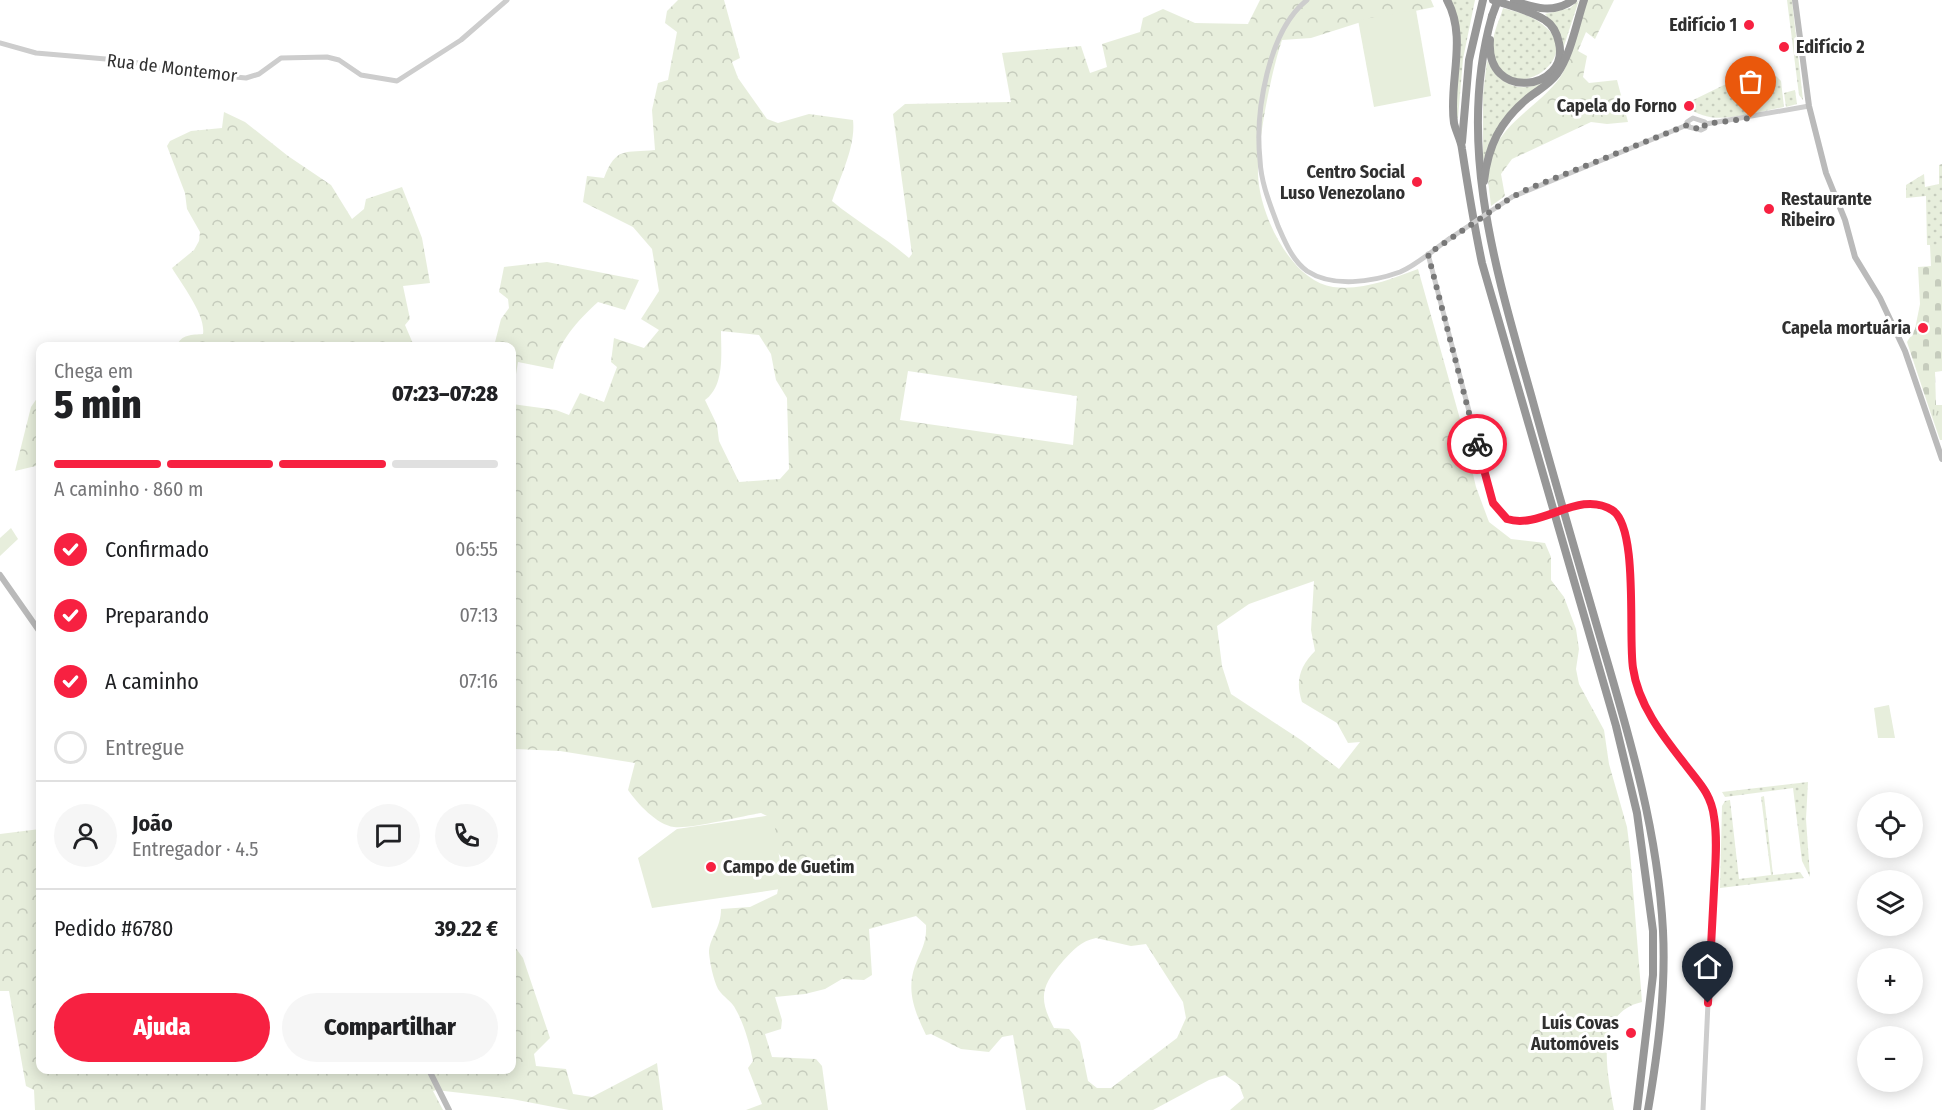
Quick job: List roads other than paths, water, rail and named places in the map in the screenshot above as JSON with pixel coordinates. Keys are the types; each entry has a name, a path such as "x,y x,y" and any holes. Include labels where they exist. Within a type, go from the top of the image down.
{"highway":[{"path":"1447,0 1455,20 1457,37 1454,124 1462,147 1470,205 1482,263 1616,726 1637,813 1647,879 1653,964 1648,1034 1637,1110"},
{"path":"1462,147 1468,71 1484,0"},
{"path":"1488,30 1490,55 1502,76 1512,82 1533,82 1553,70 1560,47 1551,25 1533,14 1495,0 1488,30 1477,102 1478,163 1495,258 1522,365 1626,724 1648,811 1658,878 1664,975 1659,1035 1648,1110"},
{"path":"1509,0 1547,10 1562,7 1573,0"},
{"path":"1483,194 1486,163 1497,131 1518,106 1548,85 1557,74 1564,61 1584,0"}],"main road":[{"path":"1795,0 1809,106 1826,173 1845,220 1855,257 1880,298 1905,351 1942,454"},
{"path":"0,574 36,626"},
{"path":"431,1074 449,1110"}],"street":[{"name":"Rua de Montemor","path":"0,43 36,53 129,61 172,70 242,78 254,76 275,60 292,56 327,57 339,60 361,75 397,81 461,40 507,0"},
{"path":"1307,0 1293,14 1280,34 1272,60 1260,122 1260,161 1263,180 1284,242 1292,255 1308,271 1324,278 1343,282 1401,271 1512,197 1687,125 1701,130 1706,124"},
{"path":"1687,125 1690,118 1706,124 1809,106"},
{"path":"1428,254 1493,503 1507,519 1521,521 1591,503 1613,510 1620,519 1632,565 1631,641 1635,682 1647,710 1684,764 1705,788 1714,817 1715,852 1703,1110"}],"place":[{"name":"Edifício 1","path":"1749,25"},
{"name":"Edifício 2","path":"1784,47"},
{"name":"Capela do Forno","path":"1689,106"},
{"name":"Centro Social Luso Venezolano","path":"1417,182"},
{"name":"Restaurante Ribeiro","path":"1769,209"},
{"name":"Capela mortuária","path":"1923,328"},
{"name":"Campo de Guetim","path":"711,867"},
{"name":"Luís Covas Automóveis","path":"1631,1033"}]}
